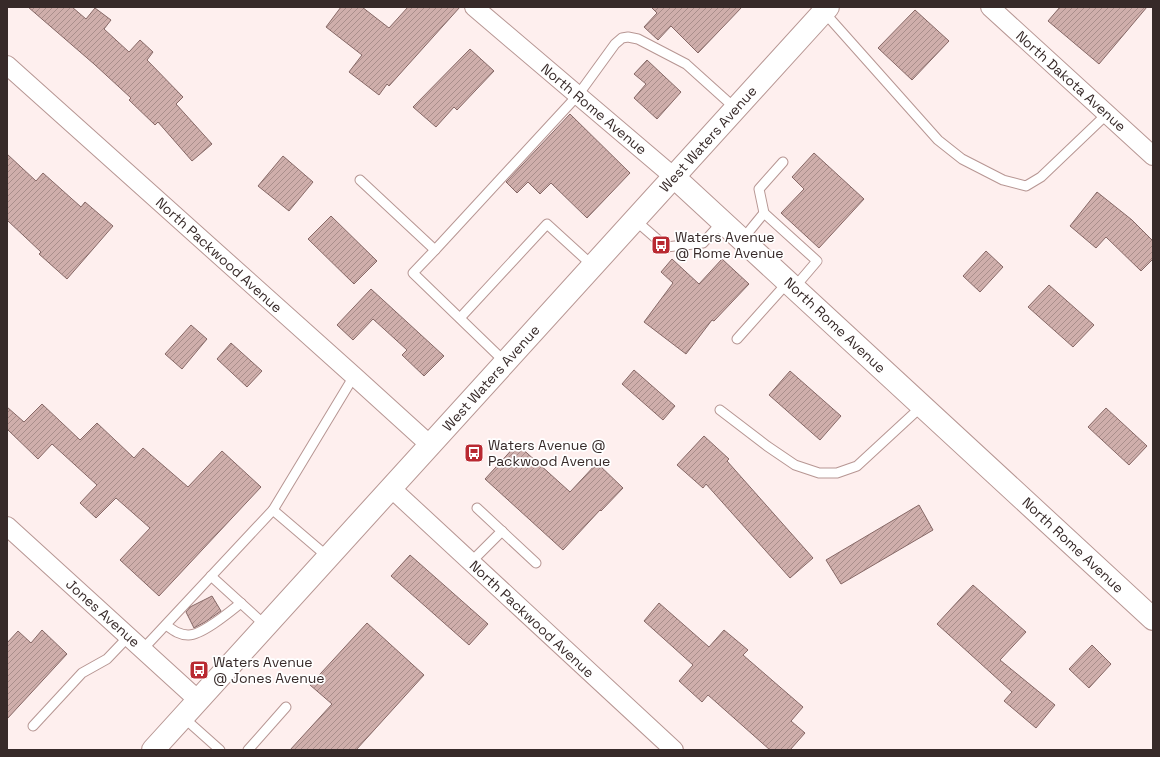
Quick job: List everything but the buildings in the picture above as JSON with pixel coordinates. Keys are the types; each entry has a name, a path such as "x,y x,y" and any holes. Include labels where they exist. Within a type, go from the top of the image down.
{"main road":[{"name":"West Waters Avenue","path":"153,750 826,9"},
{"name":"North Rome Avenue","path":"674,177 1153,619"}],"street":[{"name":"North Rome Avenue","path":"474,7 674,177"},
{"name":"North Dakota Avenue","path":"990,7 1153,156"},
{"name":"North Packwood Avenue","path":"7,65 430,446"},
{"name":"North Packwood Avenue","path":"390,488 674,750"},
{"name":"Jones Avenue","path":"7,526 198,700"}],"lane":[{"path":"826,9 938,140 962,159 1003,180 1026,186 1041,177 1107,114"},
{"path":"506,362 413,273 578,95 615,44 622,38 628,37 638,40 686,64 736,109"},
{"path":"737,339 817,261 764,213 759,189 783,162"},
{"path":"360,180 435,250"},
{"path":"742,240 764,213"},
{"path":"635,220 666,247 703,244 722,222"},
{"path":"460,318 548,224 593,266"},
{"path":"143,649 273,510 354,376"},
{"path":"720,410 767,446 795,465 819,473 837,472 857,466 922,406"},
{"path":"477,508 536,563"},
{"path":"273,510 328,557"},
{"path":"471,562 502,531"},
{"path":"211,576 266,626"},
{"path":"166,625 177,632 189,635 202,631 225,616 241,603"},
{"path":"33,726 82,672 107,659 128,637"},
{"path":"248,750 286,707"},
{"path":"183,717 220,750"}],"place":[{"name":"Waters Avenue @ Rome Avenue","path":"661,245"},
{"name":"Waters Avenue @ Packwood Avenue","path":"474,453"},
{"name":"Waters Avenue @ Jones Avenue","path":"199,670"}]}
